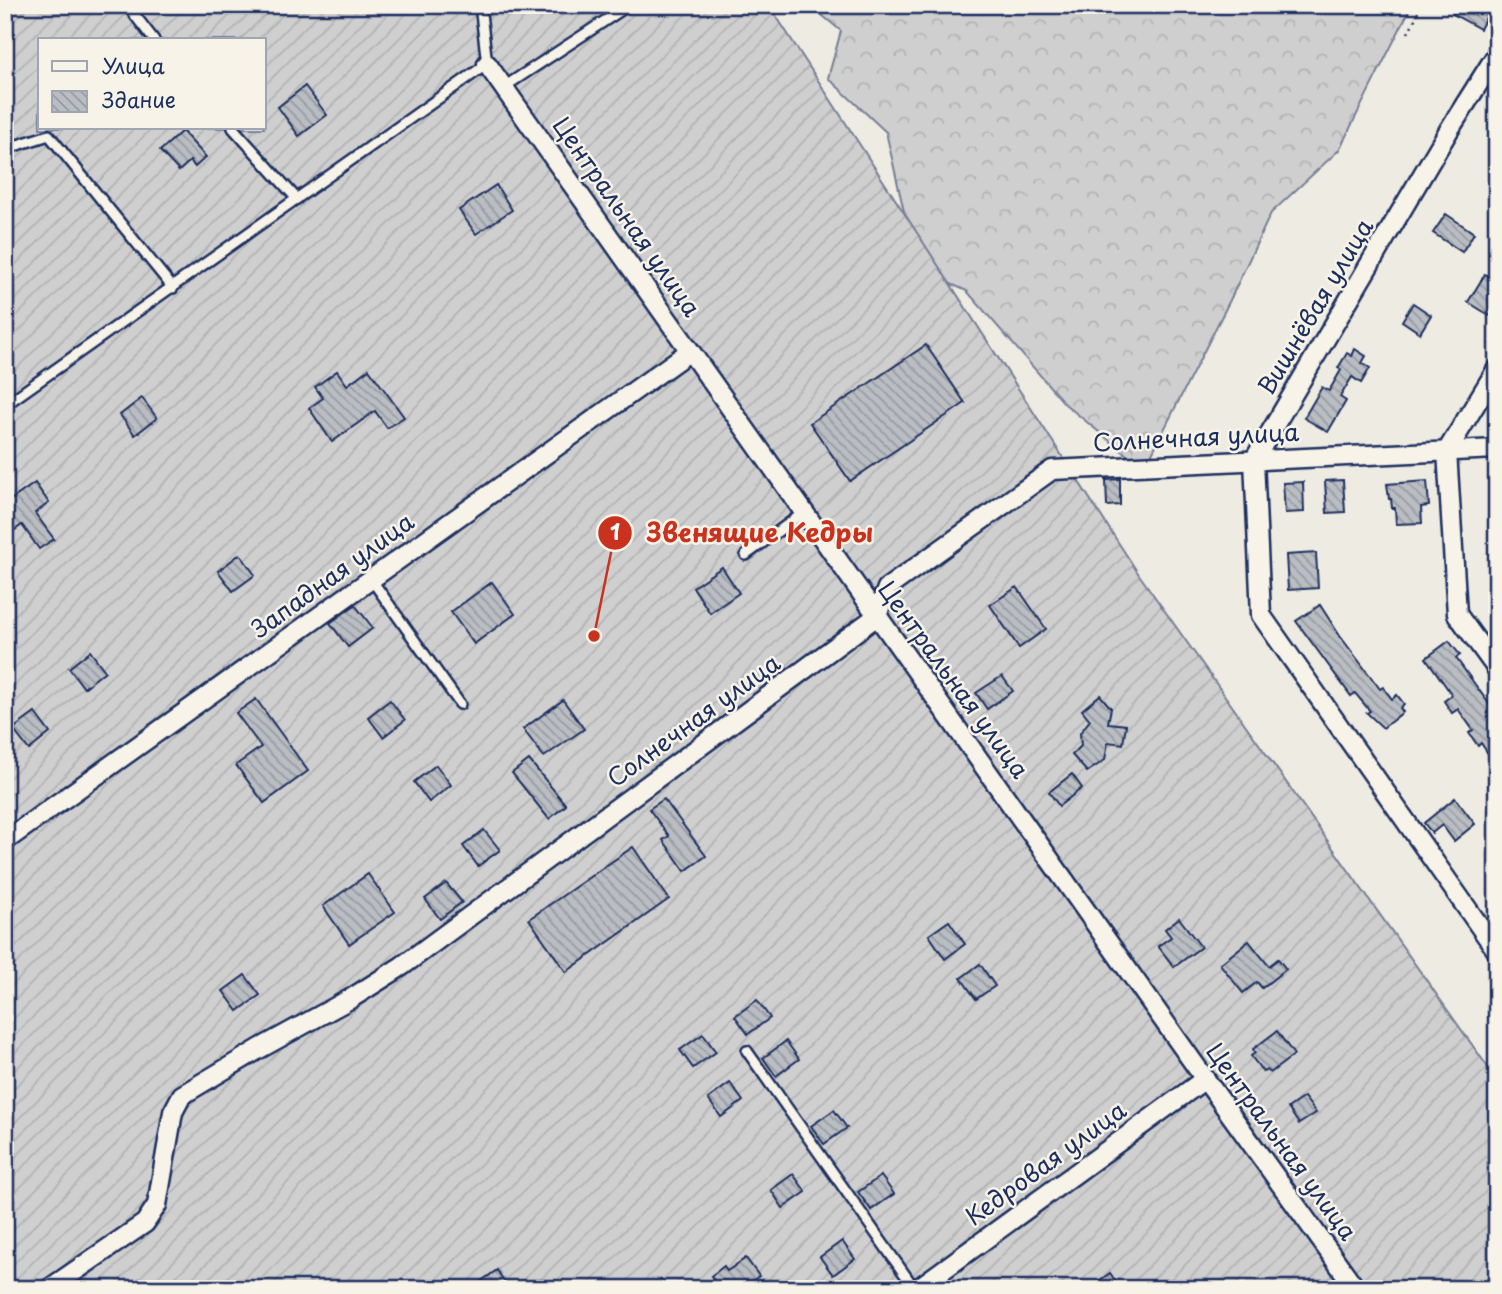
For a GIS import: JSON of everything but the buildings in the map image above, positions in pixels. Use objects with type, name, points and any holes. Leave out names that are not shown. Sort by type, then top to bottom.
[{"type":"street","name":"Вишнёвая улица","points":[[1255,460],[1449,130],[1497,54]]},
{"type":"street","name":"Центральная улица","points":[[487,64],[1356,1289]]},
{"type":"street","name":"Западная улица","points":[[5,841],[690,351]]},
{"type":"street","points":[[1497,369],[1447,451],[1457,614],[1497,669]]},
{"type":"street","name":"Солнечная улица","points":[[49,1289],[145,1223],[157,1205],[170,1124],[181,1095],[351,999],[402,966],[877,616],[887,588],[1052,470],[1497,449]]},
{"type":"street","points":[[1255,460],[1261,615],[1497,951]]},
{"type":"street","name":"Кедровая улица","points":[[920,1288],[1205,1079]]},
{"type":"lane","points":[[127,5],[152,38]]},
{"type":"lane","points":[[5,405],[487,64],[480,5]]},
{"type":"lane","points":[[503,87],[629,5]]},
{"type":"lane","points":[[235,130],[297,199]]},
{"type":"lane","points":[[5,149],[50,135],[173,288]]},
{"type":"lane","points":[[746,555],[803,513]]},
{"type":"lane","points":[[371,579],[460,704]]},
{"type":"lane","points":[[747,1051],[920,1288]]},
{"type":"path","points":[[1408,33],[1422,5]]},
{"type":"green space","points":[[5,5],[769,5],[1140,576],[1497,1080],[1497,1289],[5,1289]]},
{"type":"green space","points":[[810,5],[1412,5],[1339,150],[1271,213],[1144,469],[1065,404],[967,291],[917,269],[886,132],[828,78],[841,31]]},
{"type":"place","name":"Звенящие Кедры","points":[[594,636]]}]
